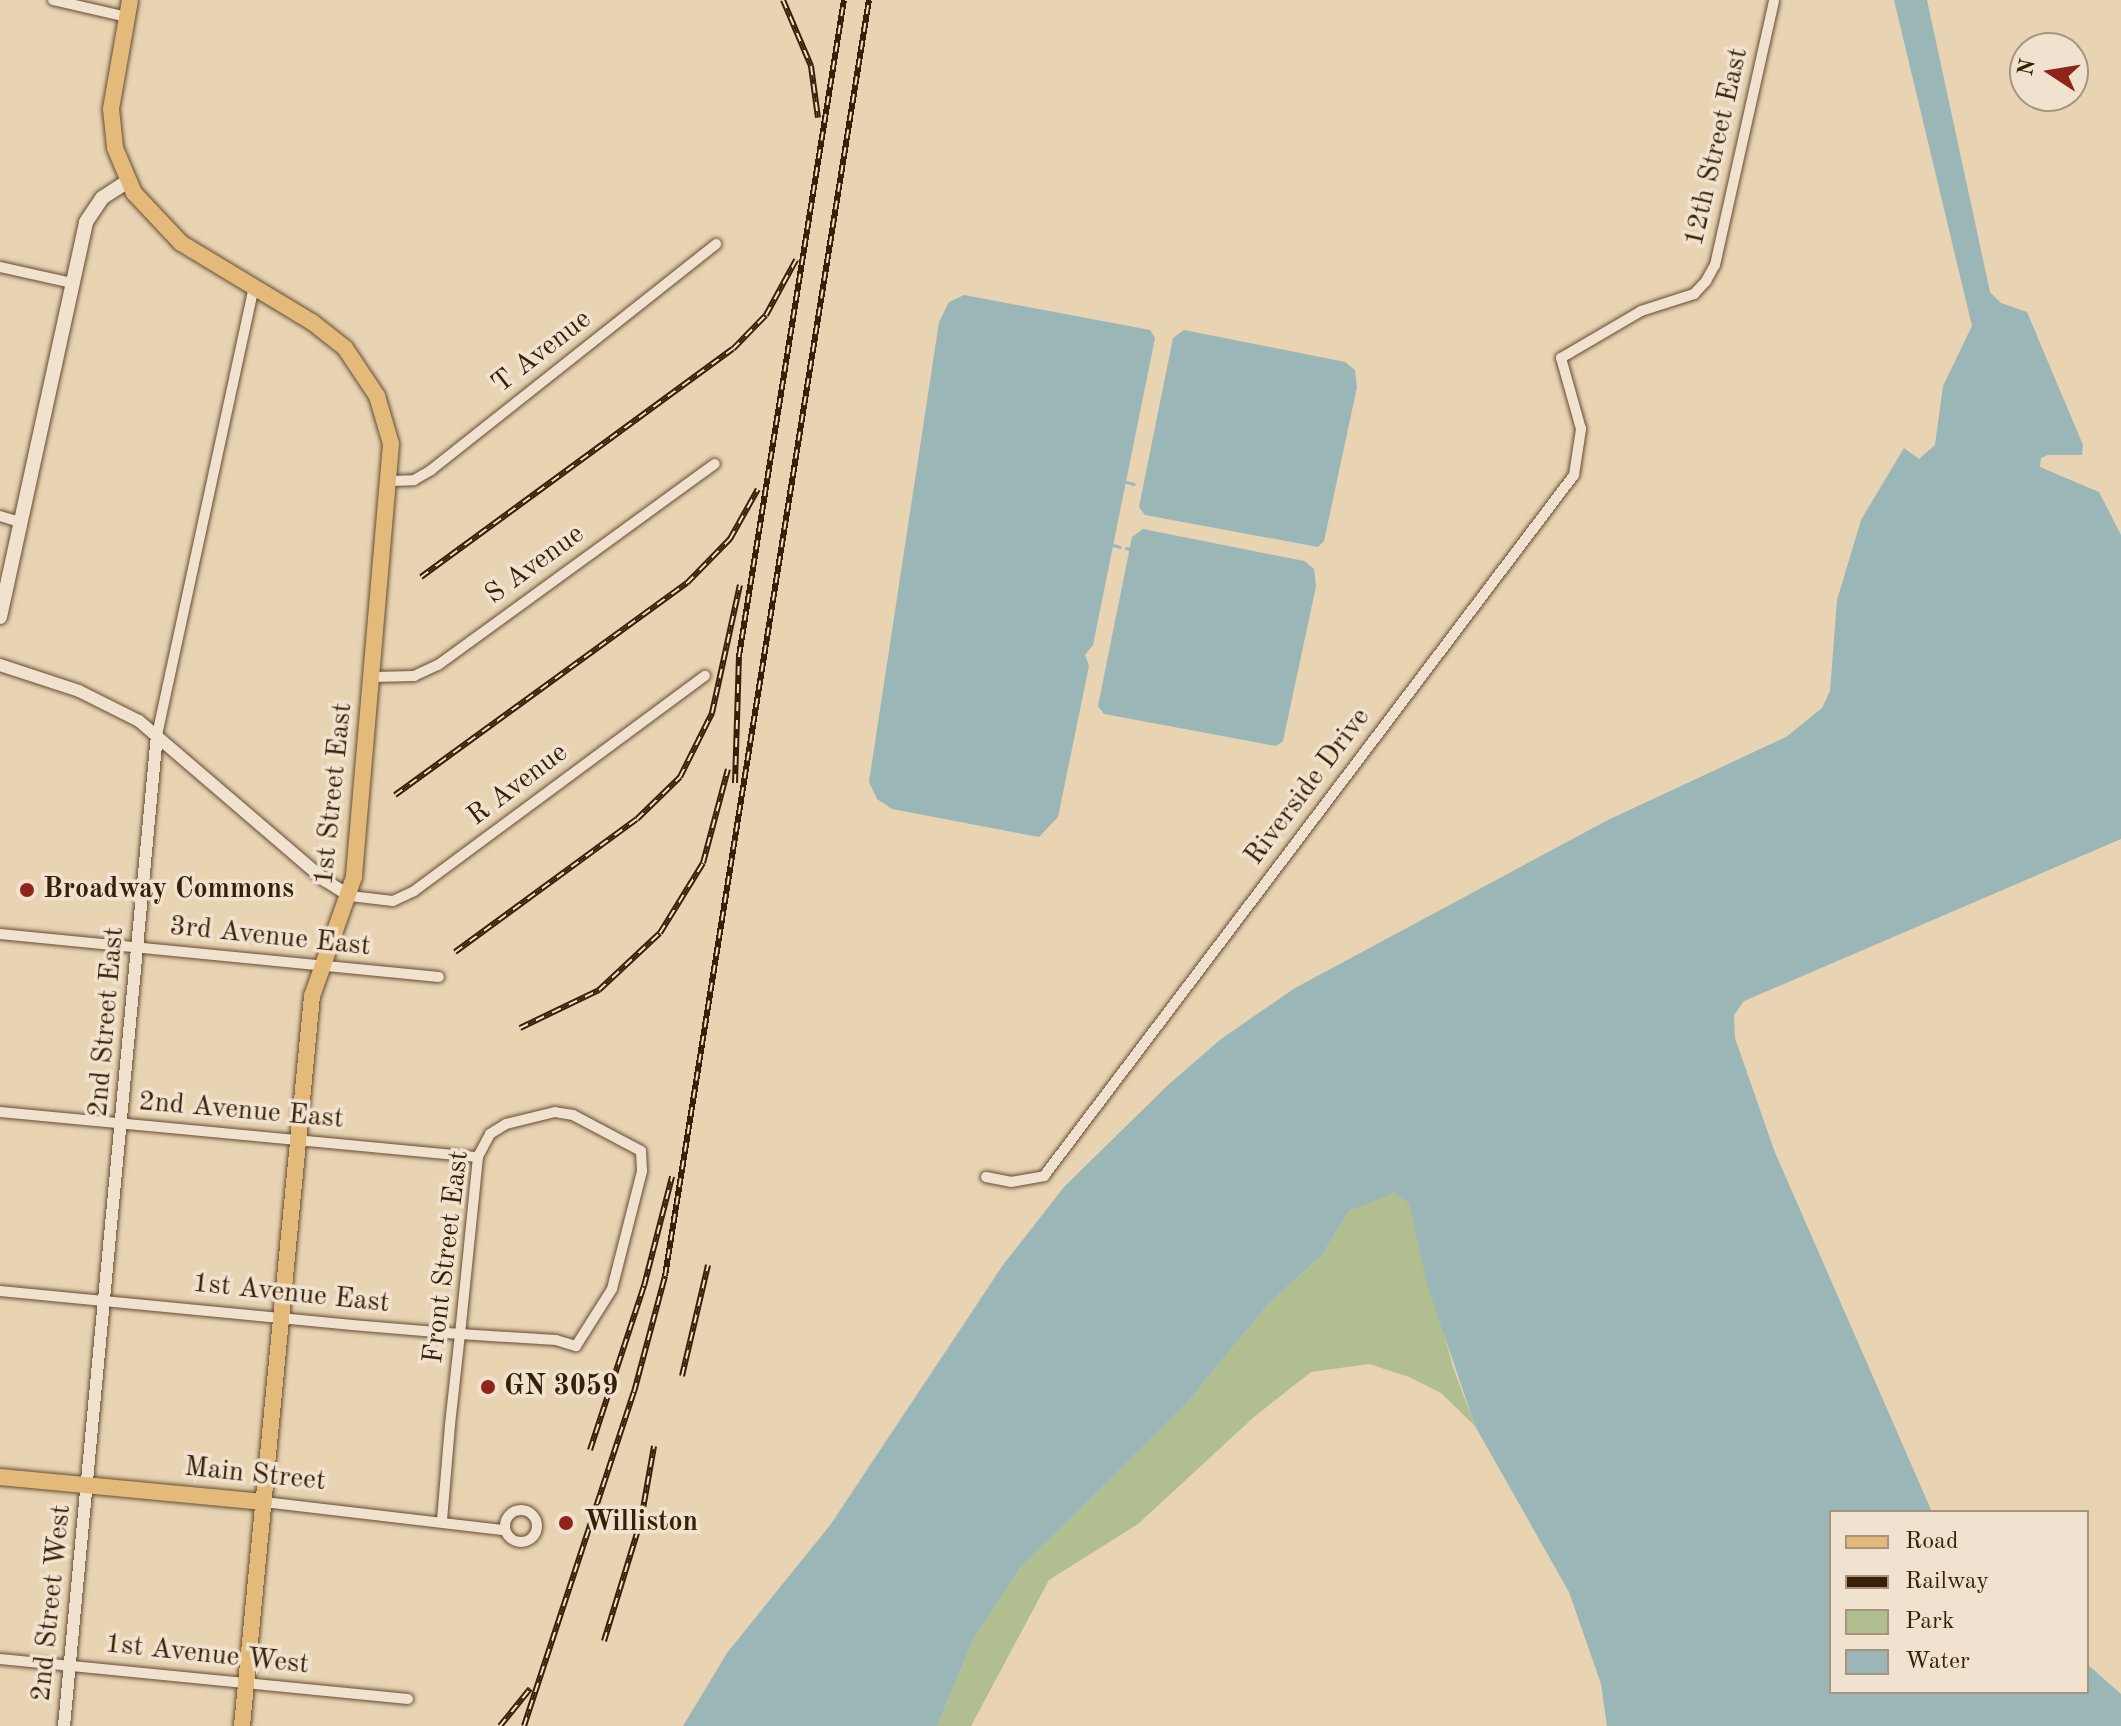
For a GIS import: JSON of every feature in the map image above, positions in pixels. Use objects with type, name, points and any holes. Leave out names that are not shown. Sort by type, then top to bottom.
[{"type":"main road","points":[[0,617],[90,212],[127,182],[115,148],[111,109],[128,8]]},
{"type":"main road","name":"1st Street East","points":[[127,182],[170,235],[330,335],[358,364],[383,411],[391,444],[391,481],[350,896],[318,966],[298,1140],[242,1726]]},
{"type":"main road","name":"Main Street","points":[[0,1477],[264,1502]]},
{"type":"street","points":[[53,0],[128,8]]},
{"type":"street","name":"12th Street East","points":[[1561,358],[1641,311],[1694,294],[1706,281],[1715,265],[1774,0]]},
{"type":"street","name":"T Avenue","points":[[391,481],[414,480],[431,470],[716,244]]},
{"type":"street","points":[[0,267],[72,283]]},
{"type":"street","name":"2nd Street East","points":[[88,1484],[157,735],[254,287]]},
{"type":"street","name":"Riverside Drive","points":[[986,1177],[1030,1182],[1044,1176],[1574,475],[1581,429],[1561,358]]},
{"type":"street","name":"S Avenue","points":[[373,677],[414,676],[438,665],[715,464]]},
{"type":"street","points":[[0,516],[20,522]]},
{"type":"street","points":[[0,665],[99,699],[157,735],[326,881],[350,896]]},
{"type":"street","name":"R Avenue","points":[[350,896],[393,901],[414,891],[705,676]]},
{"type":"street","name":"3rd Avenue East","points":[[0,934],[439,977]]},
{"type":"street","name":"2nd Avenue East","points":[[0,1112],[478,1157]]},
{"type":"street","name":"Front Street East","points":[[442,1521],[478,1157],[490,1134],[506,1124],[555,1112],[573,1115],[641,1151],[639,1184],[612,1289],[576,1346]]},
{"type":"street","name":"1st Avenue East","points":[[0,1291],[460,1334],[556,1340],[576,1346]]},
{"type":"street","name":"2nd Street West","points":[[64,1726],[88,1484]]},
{"type":"street","name":"Main Street","points":[[264,1502],[504,1530]]},
{"type":"street","name":"1st Avenue West","points":[[0,1659],[408,1699]]},
{"type":"green space","points":[[1388,1193],[1402,1194],[1409,1203],[1453,1367],[1475,1426],[1441,1393],[1409,1377],[1369,1364],[1311,1372],[1254,1417],[1138,1524],[1049,1580],[971,1726],[937,1726],[975,1636],[1020,1568],[1185,1405],[1270,1302],[1322,1255],[1349,1211]]},
{"type":"water","points":[[1894,0],[1927,0],[1990,292],[2001,303],[2027,312],[2083,445],[2082,455],[2048,455],[2041,458],[2040,467],[2099,492],[2121,535],[2121,839],[1744,1001],[1734,1015],[1735,1038],[1774,1150],[1931,1510],[1829,1510],[1829,1694],[2089,1694],[2089,1666],[2121,1694],[2121,1726],[1607,1726],[1601,1684],[1569,1592],[1475,1426],[1428,1287],[1409,1203],[1394,1193],[1349,1211],[1322,1255],[1270,1302],[1185,1405],[1020,1568],[975,1636],[937,1726],[683,1726],[727,1653],[831,1524],[1003,1265],[1064,1187],[1168,1085],[1221,1039],[1295,988],[1608,820],[1786,737],[1822,708],[1830,691],[1837,600],[1861,520],[1904,448],[1919,459],[1935,445],[1943,386],[1972,326]]},
{"type":"water","points":[[964,295],[1150,330],[1155,338],[1093,645],[1085,655],[1089,666],[1058,817],[1039,837],[892,809],[877,799],[869,782],[939,322],[949,302]]},
{"type":"water","points":[[1184,330],[1345,362],[1355,370],[1357,387],[1324,541],[1318,547],[1145,515],[1139,507],[1173,338]]},
{"type":"water","points":[[1143,529],[1304,561],[1314,569],[1316,586],[1283,741],[1276,746],[1104,714],[1098,706],[1132,537]]},
{"type":"waterway","points":[[1126,482],[1134,484]]},
{"type":"waterway","points":[[1113,545],[1120,547]]},
{"type":"waterway","points":[[1126,548],[1130,549]]},
{"type":"railway","points":[[783,0],[811,66],[818,118]]},
{"type":"railway","points":[[735,783],[739,656],[844,0]]},
{"type":"railway","points":[[524,1726],[634,1392],[665,1276],[869,0]]},
{"type":"railway","points":[[421,577],[733,349],[766,315],[796,260]]},
{"type":"railway","points":[[395,795],[687,583],[730,539],[758,489]]},
{"type":"railway","points":[[455,952],[637,819],[680,777],[712,713],[740,585]]},
{"type":"railway","points":[[520,1028],[599,990],[660,933],[703,863],[728,769]]},
{"type":"railway","points":[[590,1450],[644,1286],[672,1177]]},
{"type":"railway","points":[[682,1376],[708,1265]]},
{"type":"railway","points":[[604,1641],[641,1520],[654,1446]]},
{"type":"railway","points":[[500,1726],[530,1689]]},
{"type":"place","name":"Broadway Commons","points":[[27,890]]},
{"type":"place","name":"GN 3059","points":[[488,1387]]},
{"type":"place","name":"Williston","points":[[566,1523]]}]
